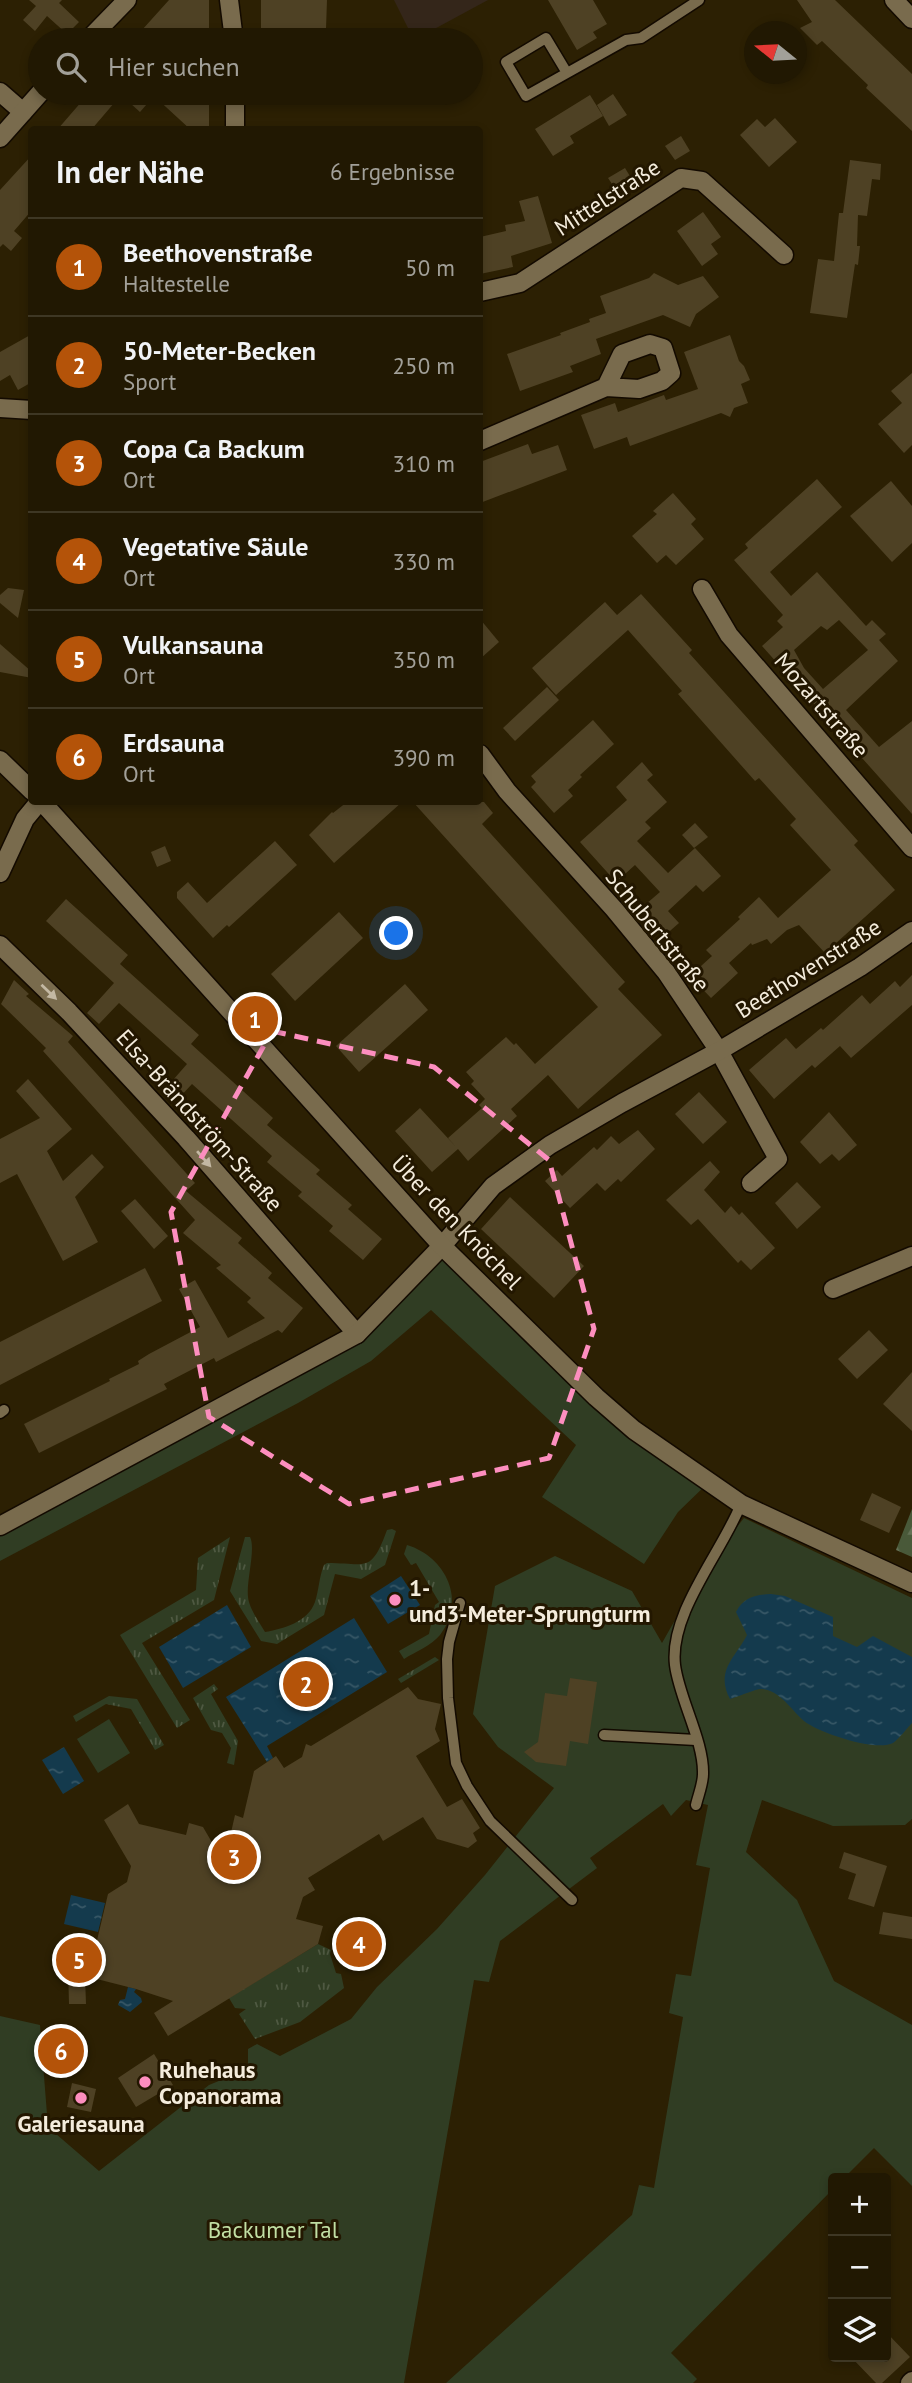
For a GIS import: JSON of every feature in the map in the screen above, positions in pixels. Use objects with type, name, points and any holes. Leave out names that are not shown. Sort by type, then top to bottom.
[{"type":"street","points":[[100,28],[127,0]]},
{"type":"street","points":[[229,0],[232,28]]},
{"type":"street","points":[[894,0],[912,19]]},
{"type":"street","points":[[0,92],[23,112]]},
{"type":"street","points":[[0,138],[29,105]]},
{"type":"street","points":[[235,105],[235,126]]},
{"type":"street","name":"Mittelstraße","points":[[483,291],[520,283],[681,178],[702,181],[783,255]]},
{"type":"street","points":[[483,440],[606,387]]},
{"type":"street","points":[[0,408],[28,410]]},
{"type":"street","name":"Mozartstraße","points":[[702,589],[729,635],[912,848]]},
{"type":"street","name":"Schubertstraße","points":[[483,758],[507,791],[667,972],[719,1051],[778,1159],[751,1183]]},
{"type":"street","points":[[0,760],[28,787]]},
{"type":"street","points":[[0,873],[25,819],[37,805]]},
{"type":"street","name":"Über den Knöchel","points":[[43,805],[442,1246],[596,1397],[634,1430],[741,1504],[912,1584]]},
{"type":"street","name":"Beethovenstraße","points":[[0,1526],[357,1334],[502,1179],[570,1133],[719,1051],[860,967],[912,931]]},
{"type":"street","name":"Elsa-Brändström-Straße","points":[[0,945],[69,1012],[186,1138],[357,1334]]},
{"type":"street","points":[[833,1289],[912,1256]]},
{"type":"lane","points":[[567,73],[546,38],[506,62],[526,96],[626,40],[641,38],[699,0]]},
{"type":"lane","points":[[696,1805],[703,1774],[675,1664],[677,1641],[687,1603],[731,1530],[741,1504]]},
{"type":"lane","points":[[460,1603],[447,1659],[448,1698],[456,1763],[467,1786],[490,1821],[572,1900]]},
{"type":"lane","points":[[604,1735],[696,1740]]},
{"type":"highlighted area","points":[[272,1031],[434,1067],[549,1160],[594,1329],[549,1458],[349,1504],[209,1417],[171,1212]]},
{"type":"shaded area","points":[[394,0],[488,0],[436,28],[408,28]]},
{"type":"green space","points":[[442,1246],[596,1397],[709,1482],[678,1512],[644,1564],[542,1497],[576,1445],[431,1310],[371,1361],[298,1403],[0,1561],[0,1526],[328,1348]]},
{"type":"green space","points":[[912,1509],[912,1557],[896,1550]]},
{"type":"green space","name":"Backumer Tal","points":[[744,1518],[912,1598],[912,1819],[905,1825],[833,1826],[762,1800],[746,1852],[797,1900],[834,1981],[912,2025],[912,2186],[874,2148],[849,2173],[828,2173],[828,2194],[671,2353],[697,2379],[693,2383],[446,2383],[632,2215],[639,2185],[654,2188],[683,2017],[669,2013],[676,1974],[691,1976],[710,1868],[696,1865],[708,1805],[686,1800],[671,1816],[663,1804],[590,1858],[597,1868],[500,1941],[489,1982],[474,1980],[404,2383],[0,2383],[0,2016],[40,2025],[48,2127],[99,2171],[209,2085],[248,2069],[248,2049],[257,2044],[280,2056],[351,2019],[377,1987],[437,1929],[485,1875],[554,1788],[498,1747],[473,1714],[495,1586],[555,1556],[632,1591],[662,1643],[705,1567]]},
{"type":"green space","points":[[387,1530],[396,1531],[385,1565],[361,1579],[335,1574],[324,1615],[277,1644],[261,1641],[230,1591],[245,1537],[250,1537],[250,1606],[265,1632],[287,1626],[307,1615],[312,1609],[324,1565],[359,1564],[372,1560]]},
{"type":"green space","points":[[230,1537],[214,1600],[142,1643],[190,1720],[177,1728],[120,1635],[196,1590],[198,1558]]},
{"type":"green space","points":[[407,1545],[421,1551],[442,1570],[452,1595],[452,1608],[448,1622],[437,1639],[404,1659],[399,1651],[429,1634],[435,1605],[439,1602],[416,1563],[411,1565],[404,1554]]},
{"type":"green space","points":[[435,1657],[439,1660],[401,1683],[398,1679]]},
{"type":"green space","points":[[214,1684],[218,1689],[211,1694],[238,1741],[234,1765],[227,1763],[231,1748],[222,1733],[211,1730],[193,1698]]},
{"type":"green space","points":[[109,1696],[137,1699],[164,1745],[155,1750],[131,1709],[106,1704],[76,1722],[73,1716]]},
{"type":"green space","points":[[109,1719],[130,1753],[98,1773],[77,1739]]},
{"type":"green space","points":[[318,1944],[331,1950],[336,1973],[341,1974],[344,1988],[300,2022],[255,2039],[239,2014],[246,2009],[235,2008],[229,1998]]},
{"type":"water","name":"1- und3-Meter-Sprungturm","points":[[401,1576],[420,1605],[388,1624],[370,1596]]},
{"type":"water","points":[[771,1594],[785,1596],[833,1617],[833,1636],[857,1647],[873,1636],[912,1657],[912,1723],[896,1741],[874,1745],[822,1731],[804,1721],[779,1696],[768,1690],[758,1689],[730,1699],[725,1680],[728,1665],[747,1635],[736,1612],[750,1598]]},
{"type":"water","points":[[227,1605],[251,1647],[183,1688],[159,1647]]},
{"type":"water","points":[[354,1618],[387,1672],[267,1746],[273,1758],[267,1762],[226,1697]]},
{"type":"water","points":[[64,1747],[84,1781],[63,1794],[42,1760]]},
{"type":"water","points":[[71,1895],[105,1903],[98,1932],[64,1924]]},
{"type":"water","points":[[128,1987],[136,1989],[134,1992],[142,2002],[130,2012],[118,2005],[120,2000],[125,1999]]},
{"type":"building","points":[[29,0],[62,0],[59,3],[79,22],[73,28],[60,28],[47,16],[37,28],[32,28],[23,20],[36,6]]},
{"type":"building","points":[[169,0],[209,0],[209,28],[144,28]]},
{"type":"building","points":[[261,0],[327,0],[326,28],[261,28]]},
{"type":"building","points":[[548,0],[593,0],[607,24],[593,32],[597,38],[577,50]]},
{"type":"building","points":[[797,0],[835,0],[912,74],[912,131],[866,88],[868,85],[822,41],[817,45],[807,35],[807,24],[812,22]]},
{"type":"building","points":[[613,94],[627,115],[609,126],[597,105]]},
{"type":"building","points":[[590,95],[603,116],[570,136],[574,143],[553,156],[535,129]]},
{"type":"building","points":[[79,105],[112,105],[94,126],[60,126]]},
{"type":"building","points":[[132,105],[146,105],[140,112]]},
{"type":"building","points":[[164,105],[209,105],[209,126],[187,126]]},
{"type":"building","points":[[775,118],[797,142],[769,167],[740,135],[757,119],[765,127]]},
{"type":"building","points":[[681,136],[690,151],[675,160],[665,146]]},
{"type":"building","points":[[28,159],[28,215],[14,231],[22,238],[11,251],[3,244],[0,247],[0,190]]},
{"type":"building","points":[[850,160],[881,164],[880,180],[872,179],[867,216],[858,215],[858,265],[855,264],[847,318],[810,313],[818,259],[834,261],[839,213],[843,213]]},
{"type":"building","points":[[625,168],[636,186],[620,196],[608,178]]},
{"type":"building","points":[[538,196],[552,243],[511,256],[513,267],[483,273],[483,236],[506,231],[505,225],[525,221],[519,201]]},
{"type":"building","points":[[703,212],[721,237],[711,244],[718,254],[702,266],[677,231]]},
{"type":"building","points":[[654,273],[678,285],[703,276],[719,297],[696,314],[690,327],[663,315],[596,339],[601,354],[570,366],[573,372],[520,391],[507,354],[590,322],[589,319],[606,313],[600,296],[649,278]]},
{"type":"building","points":[[730,335],[739,361],[750,380],[741,384],[748,403],[734,408],[730,417],[721,413],[630,446],[627,437],[594,449],[581,415],[615,403],[618,412],[664,395],[666,400],[698,389],[684,352]]},
{"type":"building","points":[[28,336],[28,384],[18,390],[10,375],[0,381],[0,352]]},
{"type":"building","points":[[912,373],[912,445],[904,453],[878,424],[902,403],[891,391]]},
{"type":"building","points":[[528,444],[532,454],[558,445],[567,470],[483,502],[483,461]]},
{"type":"building","points":[[817,479],[842,507],[770,572],[791,596],[817,572],[866,626],[872,620],[886,634],[879,640],[898,661],[846,710],[879,747],[912,721],[912,814],[762,646],[783,627],[777,621],[783,615],[734,560],[748,548],[745,544]],"holes":[[[839,620],[868,650],[823,689],[804,668],[794,650],[821,626],[827,630]]]},
{"type":"building","points":[[891,481],[912,506],[912,543],[892,562],[850,516]]},
{"type":"building","points":[[673,493],[696,519],[691,524],[704,539],[676,565],[666,555],[657,563],[632,536],[657,514],[653,511]]},
{"type":"building","points":[[8,588],[24,590],[18,618],[0,603],[0,595]]},
{"type":"building","points":[[641,594],[692,650],[689,653],[858,841],[854,845],[895,890],[825,953],[799,925],[787,930],[771,944],[767,939],[752,945],[751,943],[729,963],[738,973],[711,998],[690,976],[712,956],[706,950],[740,919],[738,917],[759,897],[778,918],[831,870],[790,825],[796,819],[759,778],[755,781],[678,694],[682,691],[628,630],[556,695],[532,668],[605,602],[617,615]]},
{"type":"building","points":[[483,623],[499,642],[483,656]]},
{"type":"building","points":[[0,644],[28,668],[28,677],[0,672]]},
{"type":"building","points":[[547,687],[559,700],[515,741],[503,728]]},
{"type":"building","points":[[593,720],[614,744],[580,775],[582,777],[568,790],[573,796],[554,813],[531,787],[536,782],[531,776]]},
{"type":"building","points":[[642,762],[653,775],[647,780],[667,802],[645,822],[651,828],[637,841],[668,873],[695,848],[721,876],[703,892],[696,885],[668,911],[679,923],[663,937],[639,910],[660,892],[635,865],[616,882],[580,842],[627,800],[616,787]]},
{"type":"building","points":[[484,802],[493,813],[482,824],[625,982],[618,989],[662,1035],[578,1109],[548,1075],[511,1109],[517,1116],[468,1161],[458,1149],[432,1172],[395,1131],[420,1108],[456,1147],[448,1138],[482,1108],[479,1105],[485,1099],[471,1084],[474,1081],[466,1072],[506,1037],[514,1045],[516,1043],[535,1064],[598,1007],[416,805],[483,805]]},
{"type":"building","points":[[343,805],[399,805],[334,863],[309,835]]},
{"type":"building","points":[[695,823],[708,837],[694,848],[682,835]]},
{"type":"building","points":[[275,841],[297,865],[229,927],[227,925],[213,938],[177,898],[177,892],[188,882],[207,903]]},
{"type":"building","points":[[165,846],[171,861],[157,867],[151,852]]},
{"type":"building","points":[[66,899],[128,955],[120,964],[199,1035],[191,1044],[273,1118],[267,1125],[320,1170],[316,1174],[352,1205],[348,1209],[382,1239],[363,1260],[329,1231],[333,1226],[298,1196],[302,1192],[267,1162],[272,1156],[192,1084],[178,1099],[166,1088],[187,1064],[119,1003],[99,1024],[87,1013],[114,983],[46,921]]},
{"type":"building","points":[[339,912],[363,938],[295,1001],[271,974]]},
{"type":"building","points":[[912,975],[912,1005],[851,1058],[840,1046],[815,1068],[812,1065],[774,1099],[749,1070],[786,1038],[796,1049],[821,1028],[823,1030],[862,995],[870,1004],[895,981],[900,987]]},
{"type":"building","points":[[14,980],[29,994],[26,996],[73,1036],[68,1042],[195,1183],[186,1191],[242,1238],[238,1243],[272,1273],[268,1278],[303,1308],[282,1333],[278,1330],[216,1362],[214,1358],[164,1384],[167,1389],[39,1453],[24,1424],[110,1381],[109,1379],[139,1364],[138,1361],[149,1354],[200,1327],[179,1289],[195,1280],[228,1338],[265,1318],[247,1302],[251,1298],[216,1268],[221,1265],[183,1233],[195,1220],[43,1051],[46,1048],[1,1004]]},
{"type":"building","points":[[405,984],[428,1010],[359,1072],[336,1046]]},
{"type":"building","points":[[28,1079],[72,1129],[47,1151],[63,1181],[92,1154],[104,1167],[75,1197],[98,1242],[63,1261],[17,1174],[0,1183],[0,1139],[40,1118],[16,1091]]},
{"type":"building","points":[[699,1092],[727,1122],[703,1144],[675,1114]]},
{"type":"building","points":[[829,1112],[857,1145],[839,1161],[832,1154],[820,1164],[800,1142]]},
{"type":"building","points":[[638,1130],[655,1149],[621,1182],[618,1179],[605,1191],[597,1183],[570,1208],[545,1181],[557,1170],[562,1176],[594,1147],[597,1150],[611,1136],[619,1144]]},
{"type":"building","points":[[710,1161],[720,1172],[704,1190],[725,1213],[731,1206],[739,1215],[742,1212],[775,1248],[751,1270],[741,1260],[738,1263],[698,1219],[691,1225],[666,1200]]},
{"type":"building","points":[[797,1182],[821,1207],[797,1229],[775,1203]]},
{"type":"building","points":[[510,1197],[584,1266],[554,1298],[481,1229]]},
{"type":"building","points":[[135,1199],[168,1236],[154,1249],[121,1211]]},
{"type":"building","points":[[145,1268],[162,1301],[0,1385],[0,1342]]},
{"type":"building","points":[[869,1330],[888,1350],[857,1379],[838,1359]]},
{"type":"building","points":[[912,1372],[912,1431],[883,1404]]},
{"type":"building","points":[[872,1493],[901,1507],[889,1533],[860,1520]]},
{"type":"building","points":[[570,1678],[597,1682],[588,1744],[570,1741],[566,1766],[536,1762],[524,1752],[538,1742],[545,1693],[567,1696]]},
{"type":"building","points":[[408,1687],[418,1699],[441,1704],[435,1729],[440,1741],[416,1756],[447,1807],[462,1799],[480,1828],[473,1833],[477,1841],[468,1848],[437,1839],[423,1817],[383,1841],[379,1834],[308,1878],[315,1890],[303,1897],[296,1919],[323,1926],[318,1944],[168,2036],[154,2013],[173,2001],[136,1989],[85,1976],[86,2004],[69,2004],[68,1968],[74,1949],[94,1953],[108,1894],[127,1882],[131,1866],[104,1820],[128,1804],[139,1824],[186,1835],[189,1823],[203,1827],[224,1863],[235,1815],[243,1818],[254,1771],[276,1756],[284,1768],[302,1757],[306,1744],[311,1746]]},
{"type":"building","points":[[844,1852],[887,1866],[874,1907],[848,1899],[856,1874],[839,1868]]},
{"type":"building","points":[[883,1912],[912,1917],[912,1939],[879,1934]]},
{"type":"building","points":[[50,2037],[77,2043],[72,2065],[45,2058]]},
{"type":"building","name":"Ruhehaus Copanorama","points":[[154,2054],[173,2085],[136,2107],[118,2078]]},
{"type":"building","name":"Galeriesauna","points":[[72,2083],[96,2089],[91,2112],[67,2107]]},
{"type":"building","points":[[891,2337],[910,2357],[882,2383],[876,2383],[856,2362],[891,2362]]},
{"type":"place","name":"Beethovenstraße","points":[[255,1019]]},
{"type":"place","name":"1- und3-Meter-Sprungturm","points":[[395,1600]]},
{"type":"place","name":"50-Meter-Becken","points":[[306,1684]]},
{"type":"place","name":"Copa Ca Backum","points":[[234,1857]]},
{"type":"place","name":"Vegetative Säule","points":[[359,1944]]},
{"type":"place","name":"Vulkansauna","points":[[79,1960]]},
{"type":"place","name":"Erdsauna","points":[[61,2051]]},
{"type":"place","name":"Ruhehaus Copanorama","points":[[145,2082]]},
{"type":"place","name":"Galeriesauna","points":[[81,2098]]}]
